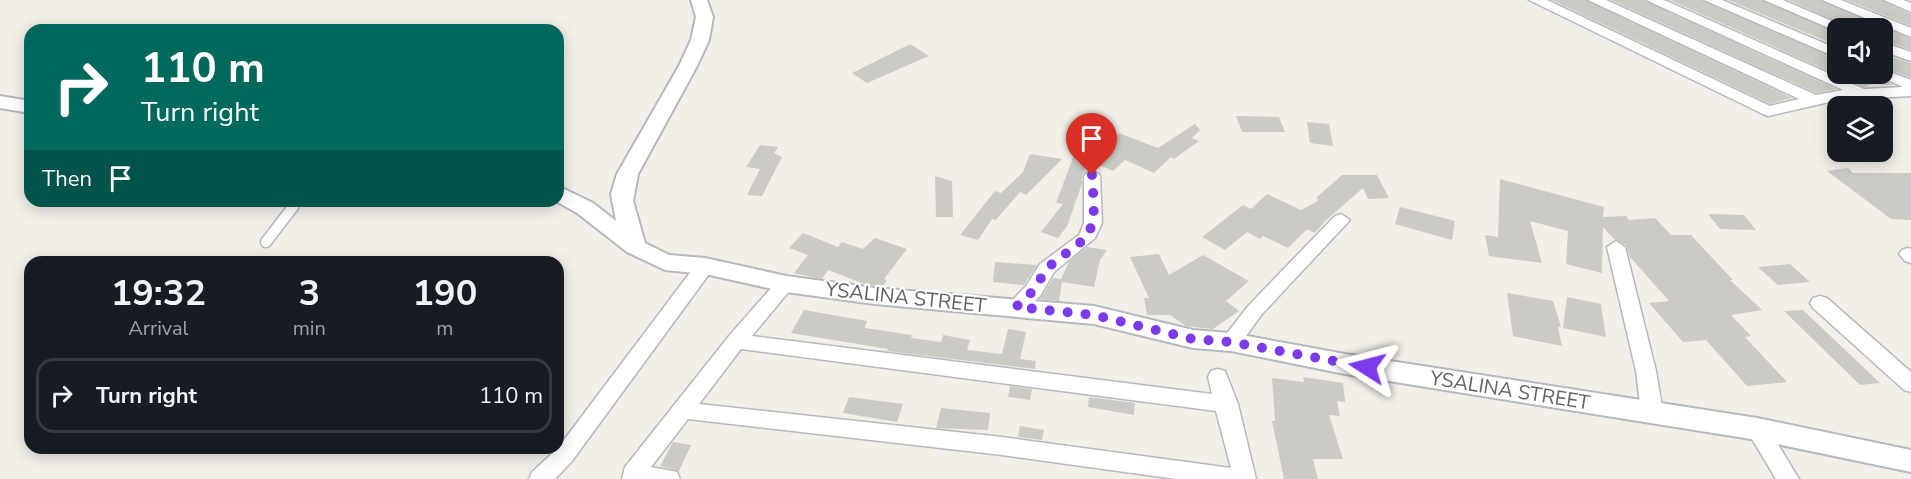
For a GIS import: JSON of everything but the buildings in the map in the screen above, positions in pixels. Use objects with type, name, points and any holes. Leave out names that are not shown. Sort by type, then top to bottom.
[{"type":"street","points":[[635,247],[622,194],[627,172],[634,153],[684,75],[703,27],[705,13],[699,0]]},
{"type":"street","points":[[1536,0],[1768,111],[1811,99],[1862,93],[1911,91]]},
{"type":"street","points":[[1595,0],[1811,99]]},
{"type":"street","points":[[1653,0],[1862,93]]},
{"type":"street","points":[[1711,0],[1827,49]]},
{"type":"street","points":[[1771,0],[1827,22]]},
{"type":"street","points":[[1828,0],[1911,33]]},
{"type":"street","points":[[1891,0],[1911,8]]},
{"type":"street","points":[[1893,50],[1911,57]]},
{"type":"street","points":[[1893,78],[1911,86]]},
{"type":"street","points":[[0,102],[24,106]]},
{"type":"street","points":[[1016,307],[1033,291],[1047,268],[1086,238],[1093,223],[1092,175]]},
{"type":"street","name":"YSALINA STREET","points":[[564,196],[585,208],[635,247],[664,262],[705,266],[786,284],[875,296],[1094,315],[1193,339],[1231,342],[1346,364],[1757,429],[1911,461]]},
{"type":"street","points":[[1231,342],[1241,326],[1321,246],[1341,220]]},
{"type":"street","points":[[1616,247],[1646,371],[1652,412]]},
{"type":"street","points":[[540,479],[564,454],[705,266]]},
{"type":"street","points":[[633,476],[681,410],[736,341],[786,284]]},
{"type":"street","points":[[1820,303],[1911,384]]},
{"type":"street","points":[[736,341],[1227,404]]},
{"type":"street","points":[[681,410],[1002,446],[1245,479],[1218,377]]},
{"type":"street","points":[[1757,429],[1788,479]]},
{"type":"street","points":[[633,476],[669,479]]},
{"type":"lane","points":[[266,242],[292,207]]},
{"type":"route","points":[[1092,175],[1093,223],[1086,238],[1047,268],[1033,291],[1016,307],[1094,315],[1193,339],[1231,342],[1367,367]]}]
